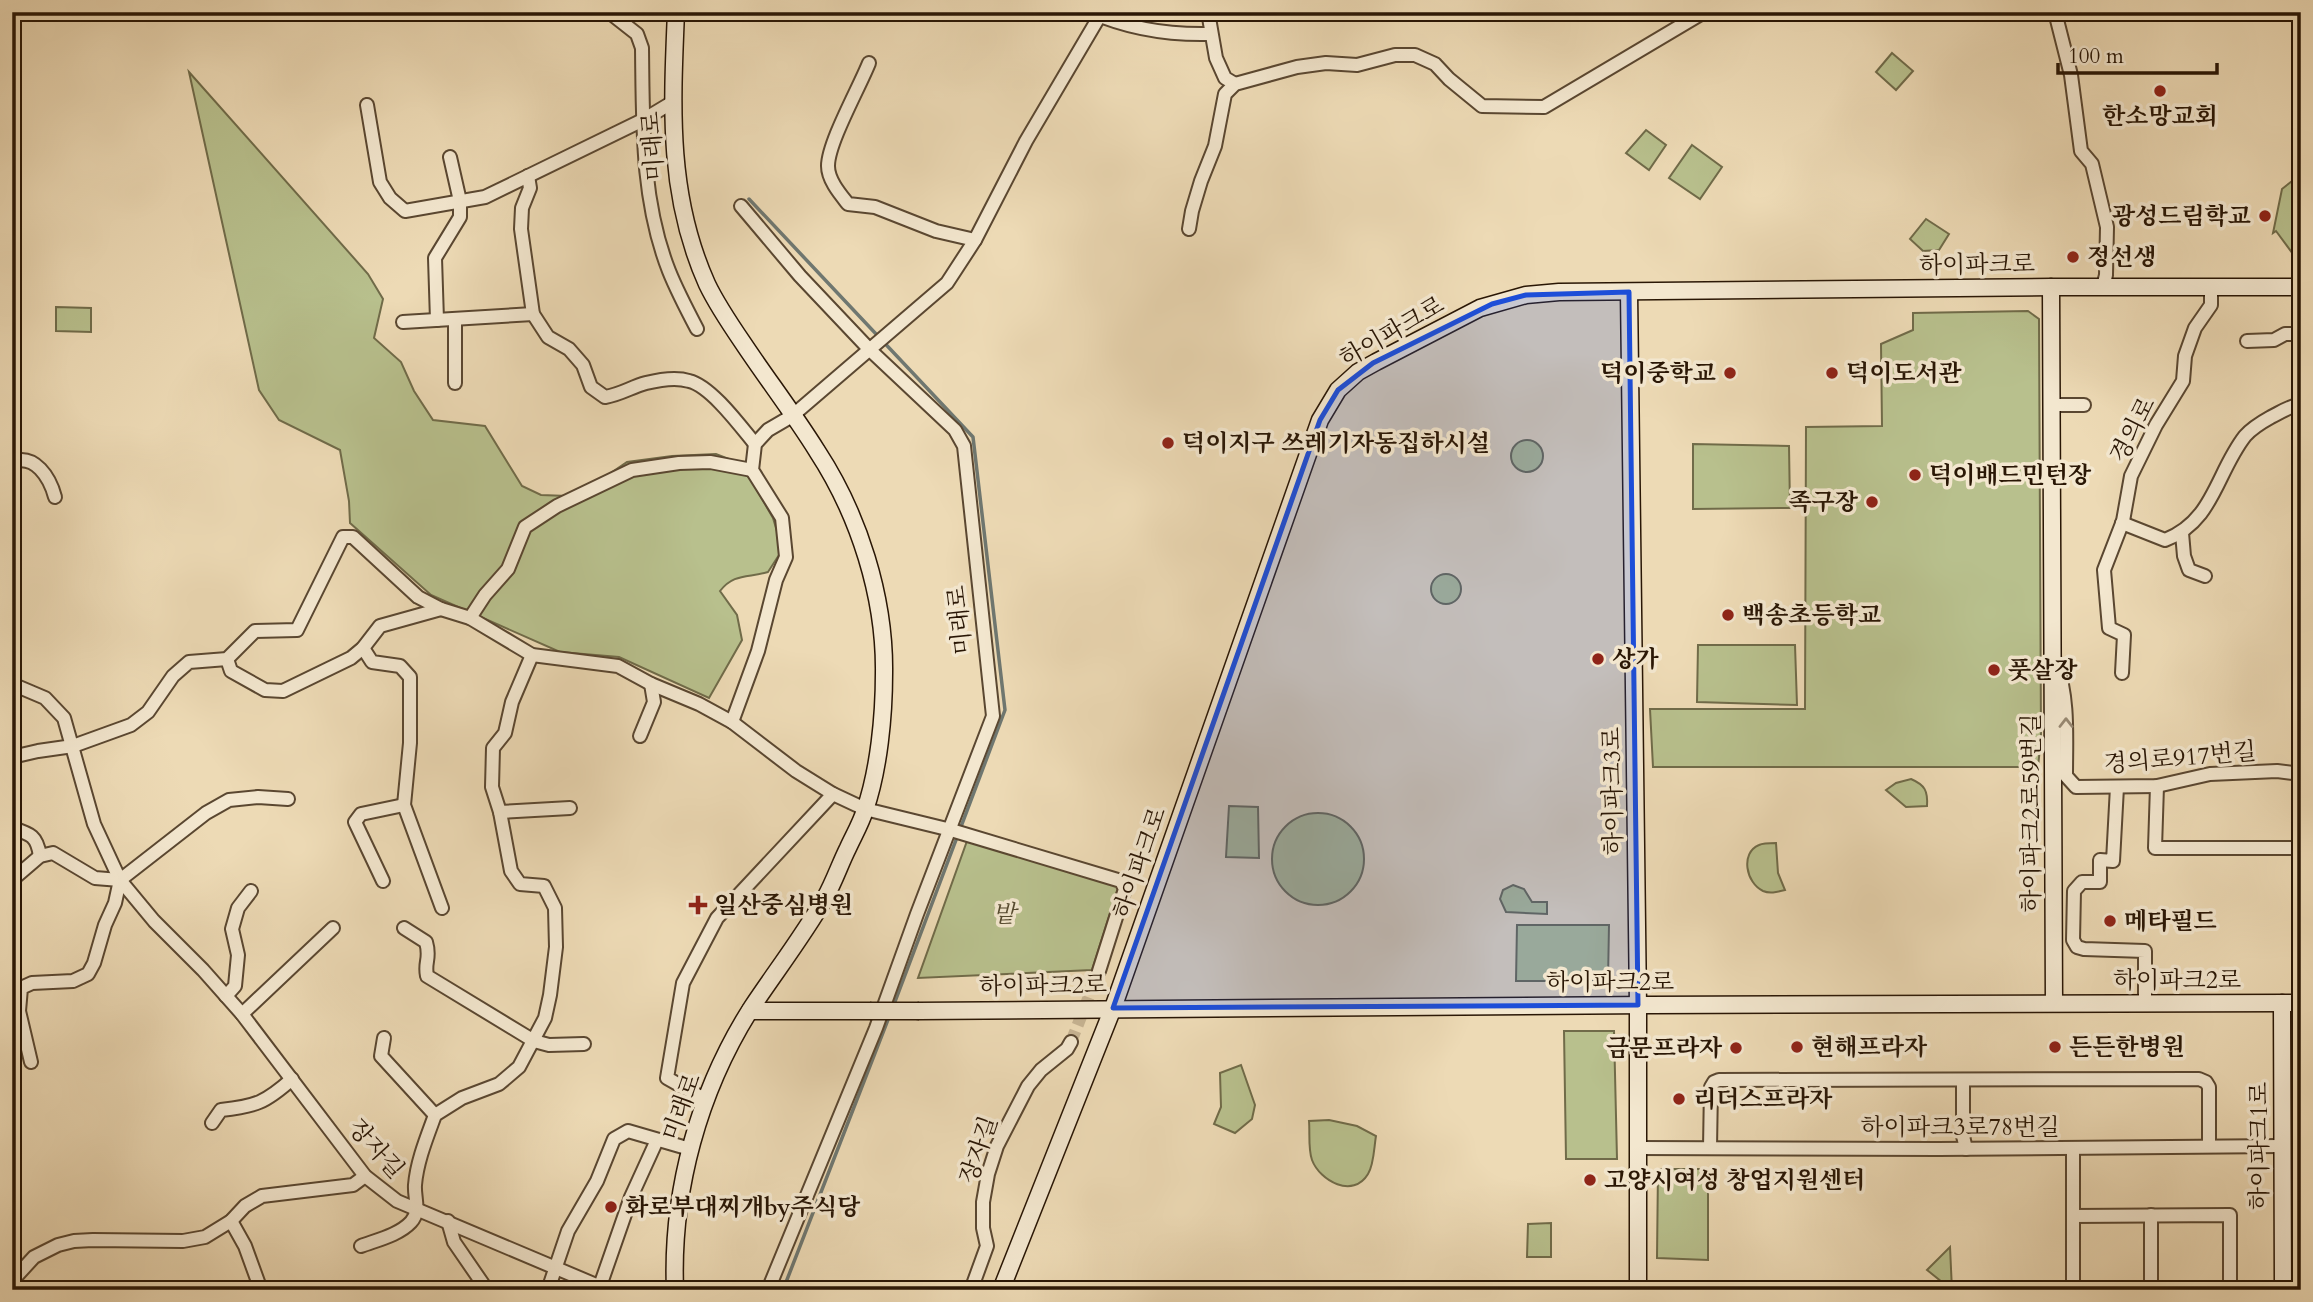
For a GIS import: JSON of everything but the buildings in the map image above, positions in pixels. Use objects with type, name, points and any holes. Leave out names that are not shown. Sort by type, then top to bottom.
[{"type":"street","points":[[609,12],[636,34],[642,48],[644,165],[654,219],[668,270],[697,329]]},
{"type":"street","name":"미래로","points":[[675,1290],[677,1230],[684,1171],[706,1100],[750,1011],[825,897],[865,809],[883,712],[884,668],[872,577],[851,513],[817,451],[716,304],[697,259],[677,177],[673,147],[676,12]]},
{"type":"street","points":[[1208,12],[1216,58],[1225,78],[1235,84]]},
{"type":"street","points":[[1189,229],[1201,181],[1215,146],[1225,94],[1235,84],[1307,66],[1326,63],[1357,65],[1395,55],[1415,55],[1435,64],[1482,106],[1544,107],[1704,12]]},
{"type":"street","points":[[2055,12],[2071,75],[2081,151],[2092,164],[2108,227],[2103,287]]},
{"type":"street","points":[[732,722],[758,651],[776,580],[786,557],[782,517],[752,470],[755,444],[768,430],[792,416],[947,283],[975,240],[1098,14],[1152,31],[1210,34]]},
{"type":"street","points":[[869,63],[830,151],[827,169],[838,192],[848,204],[875,207],[936,230],[975,240]]},
{"type":"street","points":[[367,104],[380,182],[390,198],[405,211],[485,197],[643,120],[673,102]]},
{"type":"street","points":[[437,320],[435,258],[460,217],[460,201],[450,158]]},
{"type":"street","points":[[528,176],[530,188],[522,208],[521,229],[533,314],[548,337],[569,349],[583,365],[591,387],[605,397],[623,394],[645,383],[690,381],[710,393],[755,444]]},
{"type":"street","name":"미래로","points":[[741,206],[800,276],[955,430],[964,446],[993,716],[876,1028],[768,1290]]},
{"type":"street","name":"하이파크로","points":[[1001,1290],[1113,1008],[1320,420],[1338,390],[1358,372],[1492,304],[1548,293],[2211,287],[2281,280],[2301,287]]},
{"type":"street","name":"하이파크2로59번길","points":[[2050,287],[2054,1003]]},
{"type":"street","name":"경의로","points":[[2122,673],[2124,635],[2109,628],[2104,570],[2122,523],[2131,476],[2156,425],[2183,381],[2185,356],[2195,328],[2211,305],[2211,287]]},
{"type":"street","name":"하이파크3로","points":[[1629,292],[1639,1005],[1638,1290]]},
{"type":"street","points":[[403,322],[533,314]]},
{"type":"street","points":[[455,319],[455,383]]},
{"type":"street","points":[[2247,341],[2274,340],[2285,334],[2301,334]]},
{"type":"street","points":[[2122,523],[2165,540],[2182,533],[2211,501],[2220,479],[2246,435],[2287,408],[2301,404]]},
{"type":"street","points":[[2052,405],[2084,405]]},
{"type":"street","points":[[12,462],[30,461],[43,471],[55,496]]},
{"type":"street","points":[[470,618],[485,595],[508,569],[524,527],[557,506],[632,470],[710,462],[752,470]]},
{"type":"street","points":[[2182,533],[2184,556],[2189,570],[2205,576]]},
{"type":"street","points":[[12,757],[73,746],[131,725],[148,712],[173,677],[189,662],[227,659],[255,631],[297,630],[343,537],[353,537],[418,597],[441,609],[470,618],[532,655],[618,666],[651,684],[699,704],[732,722],[796,771],[865,809],[971,836],[1121,881],[1125,889],[1098,971]]},
{"type":"street","points":[[227,659],[231,671],[265,690],[284,691],[351,658],[363,648],[380,626],[441,609]]},
{"type":"street","points":[[363,648],[372,662],[400,666],[410,677],[410,743],[404,805],[442,908]]},
{"type":"street","name":"경의로917번길","points":[[2053,654],[2066,705],[2066,776],[2076,787],[2157,786],[2210,774],[2277,771],[2301,774]]},
{"type":"street","points":[[361,1246],[401,1230],[413,1220],[418,1208],[415,1187],[418,1166],[435,1115],[462,1098],[499,1084],[519,1066],[545,1018],[555,947],[555,908],[544,886],[520,884],[511,871],[500,812],[492,787],[493,748],[505,733],[512,702],[532,655]]},
{"type":"street","name":"장자길","points":[[12,684],[45,698],[64,718],[94,824],[120,880],[154,921],[242,1014],[365,1176],[397,1201],[604,1288]]},
{"type":"street","points":[[640,736],[654,702],[651,684]]},
{"type":"street","points":[[2157,786],[2155,848],[2301,848]]},
{"type":"street","points":[[2117,787],[2113,861],[2100,860],[2100,882],[2082,882],[2074,891],[2073,940],[2077,947],[2084,949],[2145,951],[2145,1003]]},
{"type":"street","points":[[706,1100],[667,1078],[683,983],[717,918],[834,794]]},
{"type":"street","points":[[31,1062],[19,1012],[21,988],[32,983],[73,981],[88,974],[115,903],[120,880],[206,813],[229,800],[258,797],[288,799]]},
{"type":"street","points":[[383,881],[355,822],[360,814],[404,805]]},
{"type":"street","points":[[500,812],[570,808]]},
{"type":"street","points":[[12,828],[30,834],[38,843],[40,856]]},
{"type":"street","points":[[12,880],[40,856],[53,853],[95,878],[120,880]]},
{"type":"street","points":[[226,996],[235,986],[238,955],[232,929],[238,908],[251,891]]},
{"type":"street","points":[[242,1014],[333,928]]},
{"type":"street","points":[[404,928],[426,942],[430,955],[425,967],[427,976],[534,1041],[549,1045],[584,1044]]},
{"type":"street","name":"하이파크1로","points":[[2282,1003],[2283,1290]]},
{"type":"street","name":"하이파크2로","points":[[750,1011],[2301,1003]]},
{"type":"street","points":[[384,1038],[381,1056],[435,1115]]},
{"type":"street","name":"장자길","points":[[971,1290],[987,1246],[983,1228],[983,1202],[997,1146],[1028,1086],[1041,1070],[1067,1049],[1070,1042]]},
{"type":"street","points":[[212,1123],[221,1110],[251,1107],[272,1097],[292,1079]]},
{"type":"street","points":[[1710,1148],[1711,1087],[1719,1080],[2199,1079],[2209,1087],[2209,1146]]},
{"type":"street","points":[[1962,1080],[1963,1136],[1966,1149]]},
{"type":"street","points":[[548,1290],[568,1231],[597,1181],[614,1139],[628,1131],[690,1149]]},
{"type":"street","points":[[604,1288],[631,1197],[657,1140]]},
{"type":"street","name":"하이파크3로78번길","points":[[1638,1148],[2281,1146]]},
{"type":"street","points":[[2073,1148],[2073,1290]]},
{"type":"street","points":[[12,1281],[34,1256],[58,1245],[93,1240],[183,1241],[205,1237],[231,1221],[245,1206],[262,1196],[353,1185],[365,1176]]},
{"type":"street","points":[[2073,1216],[2230,1214],[2230,1290]]},
{"type":"street","points":[[2151,1215],[2151,1290]]},
{"type":"street","points":[[231,1221],[245,1246],[261,1290]]},
{"type":"street","points":[[448,1221],[454,1241],[487,1290]]},
{"type":"highlighted area","points":[[1629,292],[1638,1005],[1113,1008],[1320,420],[1338,390],[1373,363],[1492,304],[1526,295]]},
{"type":"green space","points":[[1892,53],[1913,71],[1896,90],[1876,72]]},
{"type":"green space","points":[[189,72],[368,274],[383,299],[374,338],[401,362],[414,391],[433,420],[485,426],[522,486],[541,495],[568,496],[599,481],[627,462],[672,456],[716,454],[742,464],[773,518],[779,538],[779,555],[768,572],[736,579],[720,591],[737,615],[742,640],[709,698],[619,657],[560,652],[431,595],[350,523],[340,450],[279,420],[259,390]]},
{"type":"green space","points":[[1646,130],[1666,145],[1649,170],[1626,153]]},
{"type":"green space","points":[[1692,145],[1722,167],[1700,199],[1669,178]]},
{"type":"green space","points":[[2301,174],[2301,248],[2293,254],[2276,231],[2273,233],[2282,189]]},
{"type":"green space","points":[[1926,219],[1949,234],[1939,250],[1923,251],[1910,239]]},
{"type":"green space","points":[[56,307],[91,308],[91,332],[56,331]]},
{"type":"green space","points":[[2028,311],[2039,319],[2041,738],[2038,767],[1653,767],[1650,709],[1805,709],[1806,427],[1882,426],[1881,344],[1913,330],[1913,313]]},
{"type":"green space","points":[[1527,440],[1538,445],[1543,456],[1538,467],[1527,472],[1516,467],[1511,456],[1516,445]]},
{"type":"green space","points":[[1693,444],[1789,446],[1790,508],[1693,509]]},
{"type":"green space","points":[[1446,574],[1457,578],[1461,589],[1457,600],[1446,604],[1435,600],[1431,589],[1435,578]]},
{"type":"green space","points":[[1698,645],[1795,645],[1797,705],[1697,702]]},
{"type":"green space","points":[[1911,779],[1925,789],[1927,806],[1906,807],[1886,790],[1896,783]]},
{"type":"green space","points":[[1229,806],[1258,807],[1259,858],[1226,857]]},
{"type":"green space","points":[[1309,813],[1327,813],[1344,820],[1357,833],[1364,850],[1364,868],[1357,885],[1344,898],[1327,905],[1309,905],[1292,898],[1279,885],[1272,868],[1272,850],[1279,833],[1292,820]]},
{"type":"green space","name":"밭","points":[[967,841],[1119,885],[1092,970],[918,978]]},
{"type":"green space","points":[[1776,843],[1778,873],[1785,890],[1763,891],[1749,875],[1747,861],[1749,854],[1759,845]]},
{"type":"green space","points":[[1513,885],[1524,889],[1532,902],[1547,902],[1547,914],[1506,912],[1500,899],[1503,890]]},
{"type":"green space","points":[[1517,925],[1609,925],[1608,981],[1516,981]]},
{"type":"green space","points":[[1564,1031],[1614,1031],[1617,1159],[1566,1159]]},
{"type":"green space","points":[[1241,1065],[1255,1105],[1252,1119],[1235,1133],[1214,1124],[1221,1107],[1220,1073]]},
{"type":"green space","points":[[1329,1120],[1357,1126],[1376,1136],[1370,1170],[1362,1181],[1354,1185],[1346,1186],[1329,1180],[1316,1168],[1312,1160],[1309,1121]]},
{"type":"green space","points":[[1658,1169],[1708,1169],[1708,1260],[1657,1258]]},
{"type":"green space","points":[[1551,1223],[1551,1257],[1527,1257],[1528,1224]]},
{"type":"green space","points":[[1950,1247],[1952,1290],[1927,1270]]},
{"type":"waterway","points":[[749,199],[973,437],[1005,710],[893,1007]]},
{"type":"waterway","points":[[783,1290],[889,1017]]},
{"type":"tunnel","points":[[1071,1042],[1099,971]]},
{"type":"place","name":"한소망교회","points":[[2160,91]]},
{"type":"place","name":"광성드림학교","points":[[2265,216]]},
{"type":"place","name":"정선생","points":[[2073,257]]},
{"type":"place","name":"덕이중학교","points":[[1730,373]]},
{"type":"place","name":"덕이도서관","points":[[1832,373]]},
{"type":"place","name":"덕이지구 쓰레기자동집하시설","points":[[1168,443]]},
{"type":"place","name":"덕이배드민턴장","points":[[1915,475]]},
{"type":"place","name":"족구장","points":[[1872,502]]},
{"type":"place","name":"백송초등학교","points":[[1728,615]]},
{"type":"place","name":"상가","points":[[1598,659]]},
{"type":"place","name":"풋살장","points":[[1994,670]]},
{"type":"place","name":"일산중심병원","points":[[698,905]]},
{"type":"place","name":"메타필드","points":[[2110,921]]},
{"type":"place","name":"현해프라자","points":[[1797,1047]]},
{"type":"place","name":"든든한병원","points":[[2055,1047]]},
{"type":"place","name":"금문프라자","points":[[1736,1048]]},
{"type":"place","name":"리더스프라자","points":[[1679,1099]]},
{"type":"place","name":"고양시여성 창업지원센터","points":[[1590,1180]]},
{"type":"place","name":"화로부대찌개by주식당","points":[[611,1207]]}]
